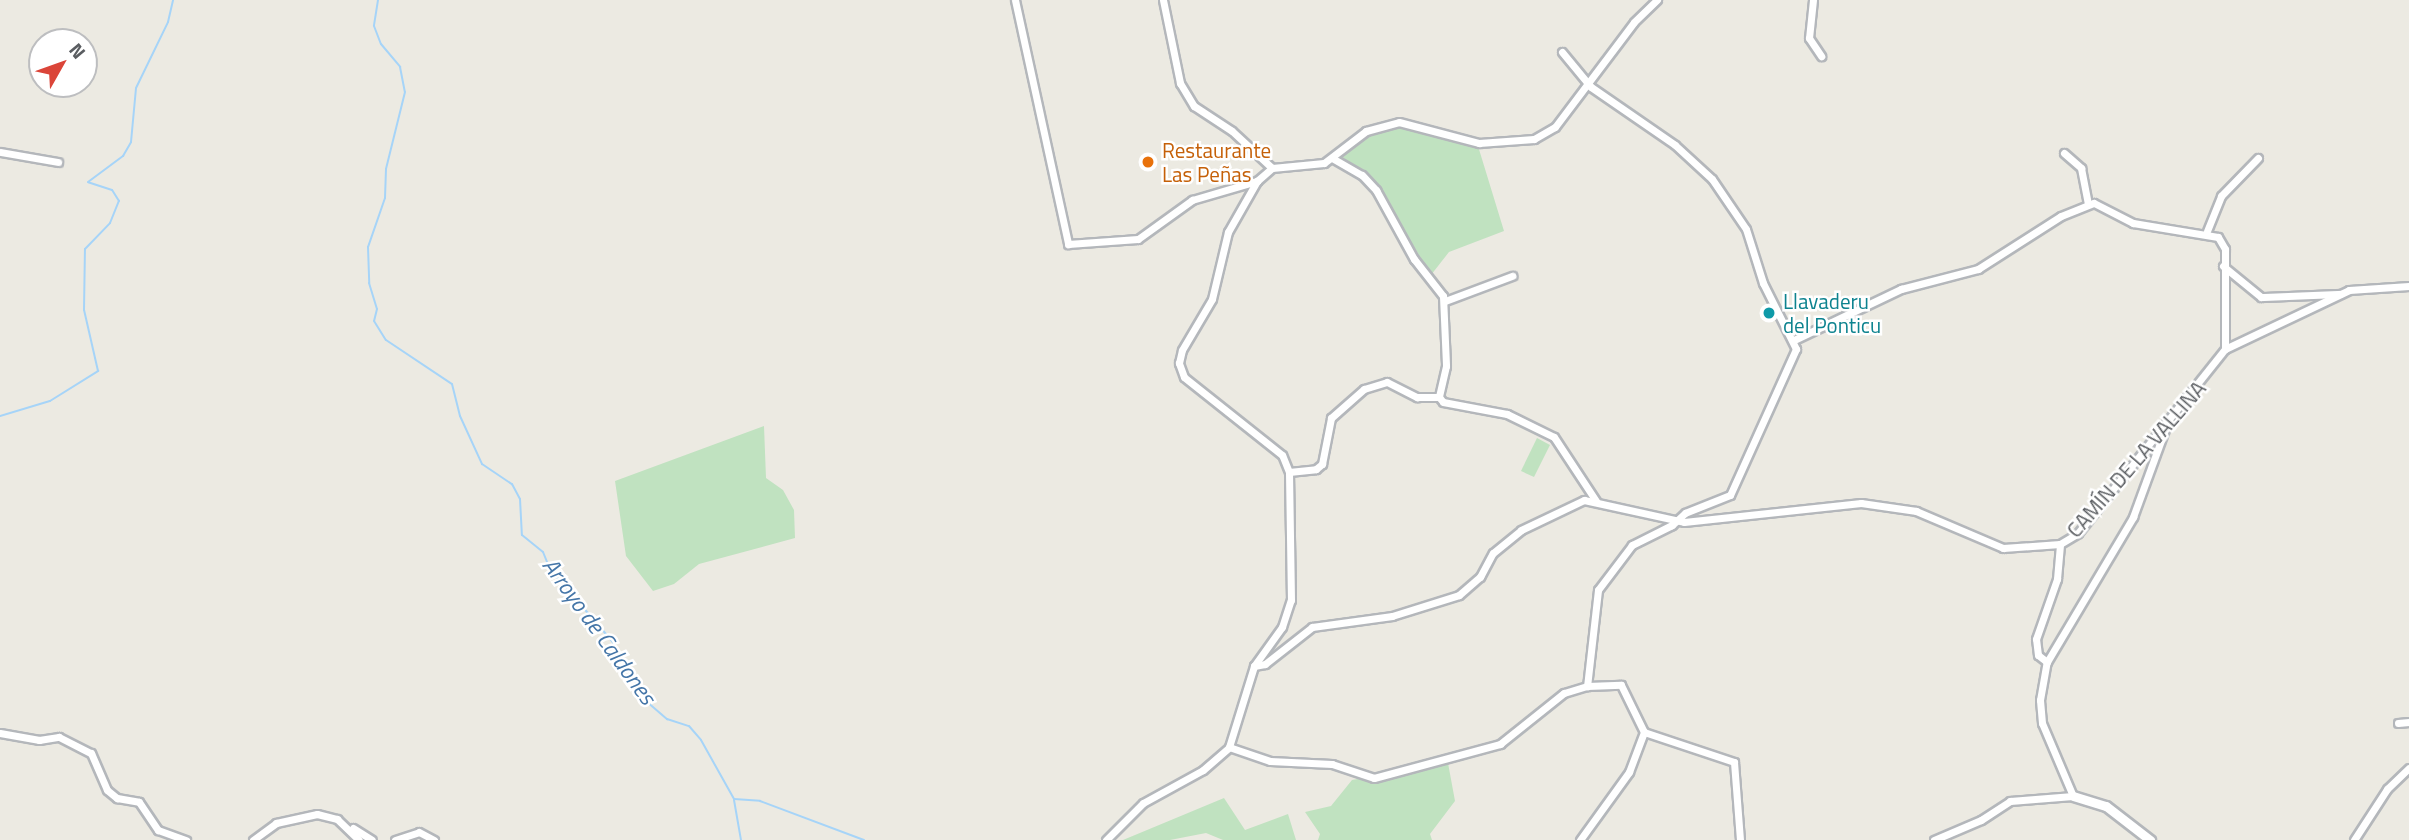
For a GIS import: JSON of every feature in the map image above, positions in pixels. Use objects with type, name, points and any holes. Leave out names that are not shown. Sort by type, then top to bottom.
[{"type":"street","points":[[1015,0],[1068,244],[1079,246],[1138,239],[1192,200],[1257,181]]},
{"type":"street","points":[[1163,0],[1180,83],[1194,106],[1232,131],[1272,168]]},
{"type":"street","points":[[1106,840],[1143,803],[1203,770],[1229,747],[1254,666],[1282,627],[1294,585],[1289,542],[1289,472],[1269,441],[1184,377],[1179,363],[1212,299],[1228,232],[1257,181],[1272,168],[1314,166],[1332,158],[1366,131],[1399,122],[1479,143],[1534,139],[1555,127],[1634,22],[1657,0]]},
{"type":"street","points":[[1813,0],[1810,38],[1821,56]]},
{"type":"street","points":[[1562,52],[1586,83],[1675,145],[1712,179],[1746,229],[1763,283],[1794,340],[1794,355],[1733,490],[1632,545],[1598,590],[1587,686]]},
{"type":"street","points":[[0,152],[58,162]]},
{"type":"street","points":[[2064,153],[2081,168],[2088,203]]},
{"type":"street","points":[[1332,158],[1362,175],[1376,190],[1402,239],[1445,302],[1446,366],[1439,397]]},
{"type":"street","points":[[2207,231],[2221,196],[2259,158]]},
{"type":"street","points":[[1794,340],[1901,289],[1978,269],[2024,237],[2088,203],[2107,206],[2145,226],[2207,231],[2224,244],[2225,349]]},
{"type":"street","points":[[2223,266],[2262,297],[2341,295]]},
{"type":"street","points":[[1445,302],[1512,276]]},
{"type":"street","name":"CAMÍN DE LA VALLINA","points":[[1596,501],[1677,521],[1771,515],[1861,503],[1916,511],[2003,548],[2060,544],[2078,533],[2225,349],[2341,295],[2364,288],[2409,286]]},
{"type":"street","points":[[1289,472],[1316,469],[1322,464],[1331,418],[1364,389],[1387,382],[1417,397],[1439,397]]},
{"type":"street","points":[[1254,666],[1265,664],[1312,627],[1392,616],[1459,595],[1480,577],[1493,553],[1521,530],[1572,504],[1596,501],[1554,437],[1507,414],[1443,402],[1439,397]]},
{"type":"street","points":[[2073,796],[2042,723],[2040,700],[2047,662],[2133,517],[2168,423]]},
{"type":"street","points":[[2047,662],[2038,655],[2036,639],[2057,579],[2060,544]]},
{"type":"street","points":[[1229,747],[1270,761],[1332,764],[1374,778],[1507,741],[1557,698],[1587,686],[1624,687],[1644,733],[1629,772],[1580,840]]},
{"type":"street","points":[[2398,723],[2409,722]]},
{"type":"street","points":[[0,733],[39,740],[59,737],[91,753],[107,790],[117,798],[139,802],[158,830],[186,840]]},
{"type":"street","points":[[1644,733],[1734,762],[1740,840]]},
{"type":"street","points":[[2354,840],[2387,789],[2409,768]]},
{"type":"street","points":[[1934,840],[1981,820],[2010,801],[2073,796],[2106,806],[2150,840]]},
{"type":"street","points":[[253,840],[285,820],[317,814],[337,819],[372,840]]},
{"type":"street","points":[[337,819],[359,840]]},
{"type":"street","points":[[395,840],[419,832],[434,840]]},
{"type":"green space","points":[[1397,125],[1478,146],[1504,231],[1449,252],[1431,275],[1376,184],[1341,156],[1363,137]]},
{"type":"green space","points":[[764,426],[766,478],[783,490],[794,510],[795,538],[699,564],[674,584],[653,591],[626,556],[615,481]]},
{"type":"green space","points":[[1537,438],[1550,445],[1534,477],[1521,471]]},
{"type":"green space","points":[[1448,763],[1455,801],[1430,834],[1432,840],[1318,840],[1320,834],[1305,812],[1331,806],[1352,780]]},
{"type":"green space","points":[[1224,798],[1245,830],[1288,814],[1296,840],[1223,840],[1206,833],[1170,840],[1123,840]]},
{"type":"waterway","points":[[0,416],[50,401],[98,371],[84,310],[85,249],[110,223],[119,201],[112,190],[88,182],[123,156],[131,142],[136,88],[168,22],[173,0]]},
{"type":"waterway","name":"Arroyo de Caldones","points":[[378,0],[374,26],[381,44],[400,67],[405,92],[386,169],[385,198],[368,247],[369,283],[377,309],[374,321],[386,340],[452,384],[460,416],[482,464],[512,484],[520,499],[522,535],[543,552],[550,569],[612,641],[646,701],[667,719],[689,726],[701,740],[734,799],[760,801],[864,840]]},
{"type":"waterway","points":[[734,800],[741,840]]},
{"type":"place","name":"Restaurante Las Peñas","points":[[1148,162]]},
{"type":"place","name":"Llavaderu del Ponticu","points":[[1769,313]]}]
